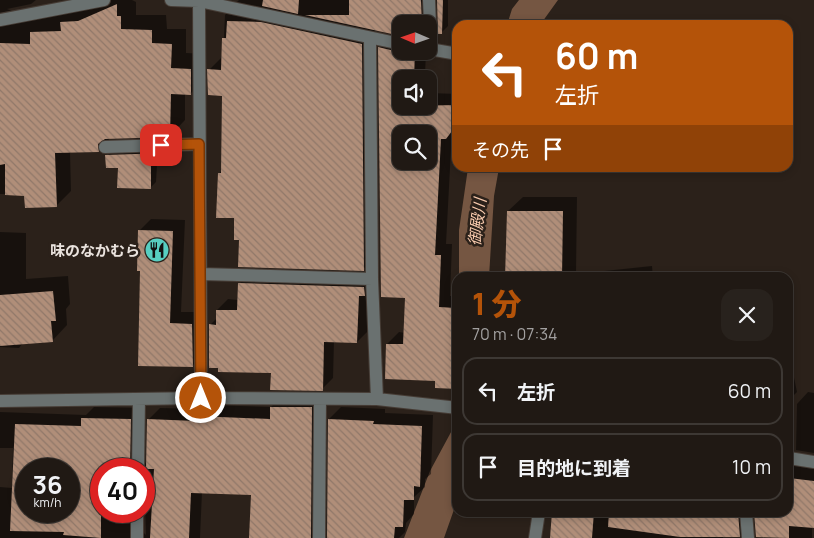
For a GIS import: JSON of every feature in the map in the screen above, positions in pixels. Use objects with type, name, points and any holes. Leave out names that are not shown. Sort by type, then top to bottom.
[{"type":"street","points":[[0,20],[104,0]]},
{"type":"street","points":[[172,0],[199,1],[392,42]]},
{"type":"street","points":[[429,0],[429,15]]},
{"type":"street","points":[[199,1],[201,398]]},
{"type":"street","points":[[370,38],[372,279],[377,399]]},
{"type":"street","points":[[438,50],[452,53]]},
{"type":"street","points":[[105,147],[199,144]]},
{"type":"street","points":[[201,274],[372,279]]},
{"type":"street","points":[[0,401],[201,398],[377,399],[452,407]]},
{"type":"street","points":[[138,458],[139,399]]},
{"type":"street","points":[[319,538],[320,399]]},
{"type":"street","points":[[793,459],[814,462]]},
{"type":"street","points":[[535,538],[538,517]]},
{"type":"street","points":[[746,517],[748,538]]},
{"type":"street","points":[[137,523],[137,538]]},
{"type":"water","points":[[519,0],[558,0],[544,20],[509,20],[512,9]]},
{"type":"water","name":"御殿川","points":[[467,172],[498,172],[494,196],[489,272],[459,272],[459,230]]},
{"type":"water","points":[[452,430],[452,515],[444,538],[404,538],[430,471]]},
{"type":"building","points":[[263,0],[299,0],[298,14],[262,6]]},
{"type":"building","points":[[349,0],[421,0],[422,15],[392,15],[392,34],[305,15],[349,15]]},
{"type":"building","points":[[437,0],[443,0],[442,34],[438,34]]},
{"type":"building","points":[[117,4],[117,16],[121,16],[121,29],[152,30],[152,43],[172,44],[171,68],[191,69],[191,95],[171,94],[170,137],[105,139],[98,144],[99,152],[55,153],[57,207],[25,208],[24,196],[5,195],[5,164],[0,165],[0,43],[30,44],[30,32],[61,31],[60,22],[78,21]]},
{"type":"building","points":[[227,21],[261,22],[362,44],[364,271],[238,267],[239,240],[234,240],[234,218],[216,218],[218,173],[221,173],[222,96],[208,95],[207,69],[221,70],[222,38],[226,38]]},
{"type":"building","points":[[378,47],[392,50],[392,60],[415,60],[414,70],[392,70],[392,115],[437,115],[437,105],[452,105],[452,131],[446,139],[441,139],[435,255],[441,255],[439,307],[452,308],[452,389],[435,388],[435,381],[385,379],[386,344],[403,344],[405,298],[381,297]]},
{"type":"building","points":[[166,153],[166,166],[151,166],[151,189],[117,188],[118,168],[106,168],[105,155]]},
{"type":"building","points":[[507,211],[563,211],[562,272],[505,272]]},
{"type":"building","points":[[138,230],[173,231],[170,323],[192,324],[193,367],[138,366],[140,271],[137,271]]},
{"type":"building","points":[[238,283],[364,287],[365,296],[359,296],[357,343],[324,342],[323,391],[270,390],[271,373],[218,372],[218,368],[209,368],[209,324],[216,325],[216,310],[237,310]]},
{"type":"building","points":[[53,291],[56,321],[51,321],[53,342],[0,346],[0,295]]},
{"type":"building","points":[[270,407],[312,407],[311,538],[249,538],[251,495],[191,493],[189,538],[150,538],[151,523],[155,523],[155,458],[146,458],[147,419],[196,421],[196,416],[270,419]]},
{"type":"building","points":[[81,418],[131,419],[130,458],[90,458],[90,523],[101,523],[101,538],[63,535],[64,532],[10,531],[15,424],[81,426]]},
{"type":"building","points":[[328,419],[374,421],[373,424],[422,426],[420,487],[414,486],[414,500],[404,500],[403,527],[395,527],[394,538],[327,538]]},
{"type":"building","points":[[793,478],[814,481],[814,528],[789,526],[789,538],[756,537],[754,517],[793,517]]},
{"type":"building","points":[[552,517],[594,517],[592,538],[550,538]]},
{"type":"building","points":[[609,517],[738,517],[740,537],[680,537],[608,527]]},
{"type":"place","name":"味のなかむら","points":[[157,250]]},
{"type":"route","points":[[161,145],[199,144],[201,398]]}]
